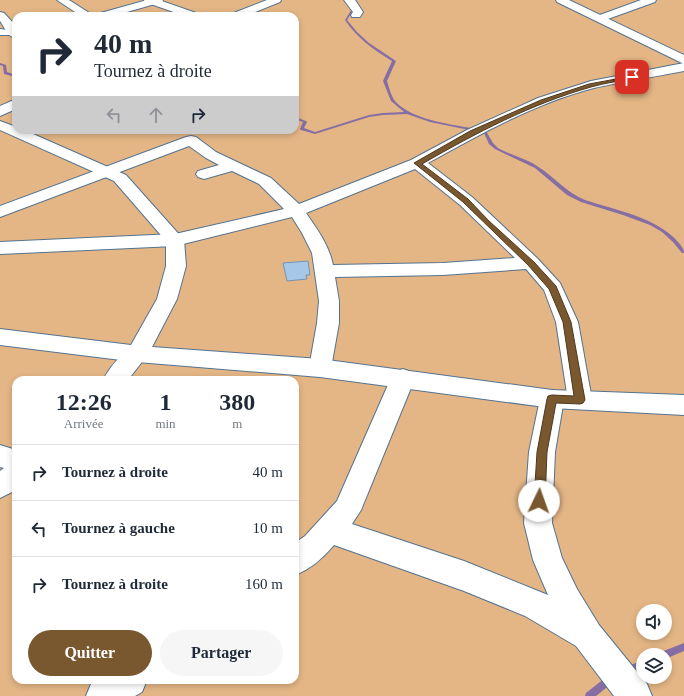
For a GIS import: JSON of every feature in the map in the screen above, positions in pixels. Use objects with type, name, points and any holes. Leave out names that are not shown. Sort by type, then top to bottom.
[{"type":"street","points":[[62,0],[82,12]]},
{"type":"street","points":[[114,12],[153,0],[184,12]]},
{"type":"street","points":[[245,12],[276,0]]},
{"type":"street","points":[[349,0],[357,9],[358,12],[356,15]]},
{"type":"street","points":[[561,0],[601,18],[684,60]]},
{"type":"street","points":[[601,18],[651,0]]},
{"type":"street","points":[[0,15],[12,30]]},
{"type":"street","points":[[0,32],[12,35]]},
{"type":"street","points":[[0,248],[175,240],[210,233],[296,211],[418,163],[472,133],[529,107],[563,94],[591,85],[684,67]]},
{"type":"street","points":[[0,112],[12,105]]},
{"type":"street","points":[[0,125],[12,130]]},
{"type":"street","points":[[20,134],[120,178],[175,240],[176,266],[169,293],[137,354],[118,376]]},
{"type":"street","points":[[0,212],[191,140],[211,155],[265,181],[296,211],[311,233],[321,253],[329,301],[328,323],[320,368]]},
{"type":"street","points":[[418,163],[466,201],[487,223],[531,263],[553,288],[567,322],[580,400]]},
{"type":"street","points":[[204,174],[234,166]]},
{"type":"street","points":[[323,271],[443,269],[531,263]]},
{"type":"street","points":[[0,337],[137,354],[320,368],[552,399],[684,406]]},
{"type":"street","points":[[308,545],[347,510],[403,378]]},
{"type":"street","points":[[552,399],[542,452],[538,523],[548,560],[566,600],[588,636],[635,696]]},
{"type":"street","points":[[0,456],[12,460]]},
{"type":"street","points":[[0,486],[12,478]]},
{"type":"street","points":[[308,545],[464,576],[536,605],[588,636]]},
{"type":"street","points":[[103,696],[123,684]]},
{"type":"shaded area","points":[[0,0],[684,0],[684,696],[0,696]]},
{"type":"building","points":[[308,261],[310,275],[306,275],[307,279],[287,281],[283,263]]},
{"type":"waterway","points":[[345,0],[353,9],[346,20],[351,27],[368,44],[394,61],[385,81],[393,101],[407,113]]},
{"type":"waterway","points":[[0,64],[5,66],[5,73],[12,75]]},
{"type":"waterway","points":[[299,120],[305,122],[302,129],[315,133],[369,116],[407,113]]},
{"type":"waterway","points":[[407,113],[430,121],[485,132],[491,144],[496,148],[536,167],[563,190],[575,198],[651,224],[675,241],[684,252]]},
{"type":"waterway","points":[[672,652],[684,647]]},
{"type":"waterway","points":[[629,670],[636,667]]},
{"type":"waterway","points":[[589,696],[608,681]]},
{"type":"route","points":[[539,501],[542,452],[552,399],[580,400],[567,322],[553,288],[531,263],[487,223],[466,201],[418,163],[472,133],[543,101],[591,85],[632,77]]}]
